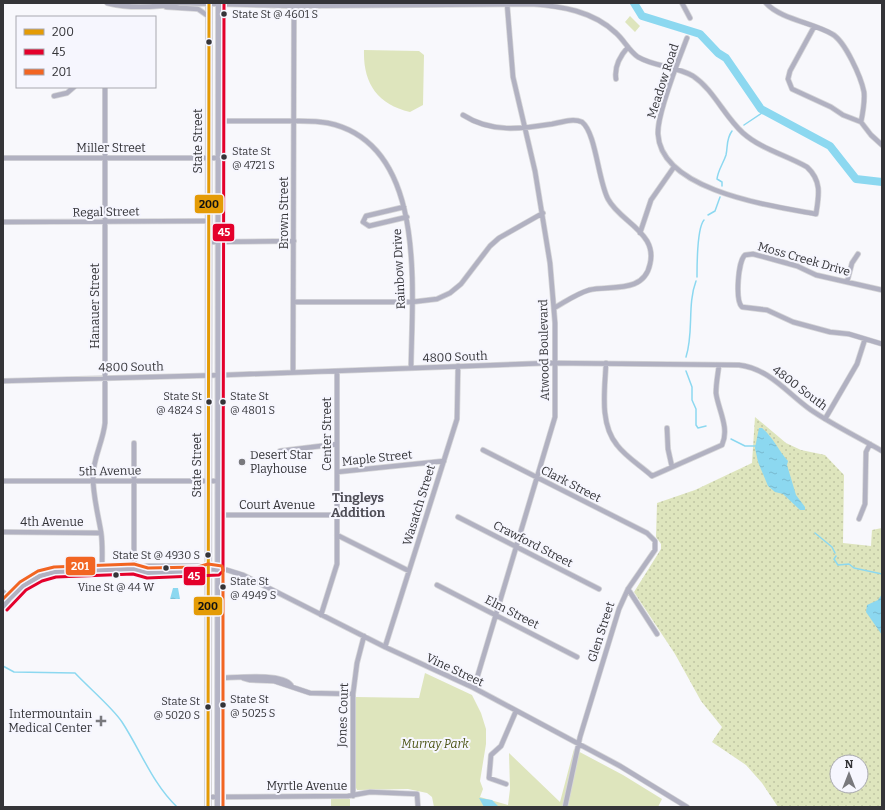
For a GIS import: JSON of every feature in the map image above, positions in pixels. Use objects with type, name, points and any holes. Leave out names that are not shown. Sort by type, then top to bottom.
[{"type":"main road","name":"State Street","points":[[208,807],[209,4]]},
{"type":"main road","name":"State Street","points":[[218,807],[219,4]]},
{"type":"street","points":[[107,3],[118,5],[196,8],[208,16]]},
{"type":"street","points":[[163,6],[180,3],[294,6],[382,4],[507,4],[551,6],[585,14],[608,26],[638,57],[647,62],[675,69]]},
{"type":"street","points":[[682,3],[690,18]]},
{"type":"street","points":[[766,3],[782,13],[829,33],[838,39],[858,75],[863,88],[865,104],[862,122]]},
{"type":"street","name":"Atwood Boulevard","points":[[474,688],[554,425],[554,308],[543,213],[512,68],[507,4]]},
{"type":"street","name":"Brown Street","points":[[294,6],[294,372]]},
{"type":"street","points":[[814,27],[790,71],[788,79],[790,87],[800,94],[862,122],[871,135],[882,145]]},
{"type":"street","name":"Meadow Road","points":[[675,69],[689,75],[703,85],[747,136],[763,146],[803,164],[812,171],[819,189],[816,214],[738,198],[691,178],[674,167],[662,150],[658,131],[675,69],[687,38]]},
{"type":"street","points":[[616,79],[616,67],[622,54],[628,47]]},
{"type":"street","points":[[54,96],[67,93],[73,88]]},
{"type":"street","name":"Hanauer Street","points":[[102,570],[101,533],[94,500],[93,481],[95,460],[105,427],[106,88]]},
{"type":"street","points":[[463,115],[480,124],[492,128],[524,128],[573,120],[578,120],[585,124],[608,199],[620,214],[640,233],[650,247],[651,261],[647,273],[639,281],[628,286],[588,290],[554,308]]},
{"type":"street","name":"Rainbow Drive","points":[[219,121],[316,121],[334,124],[353,132],[366,140],[377,151],[390,169],[404,207],[406,218],[411,251],[411,368]]},
{"type":"street","name":"Miller Street","points":[[3,158],[219,158]]},
{"type":"street","points":[[640,233],[651,200],[674,167]]},
{"type":"street","points":[[404,207],[366,216],[363,222],[369,226],[406,218]]},
{"type":"street","points":[[294,302],[412,302],[437,299],[456,289],[466,280],[486,251],[499,238],[543,213]]},
{"type":"street","name":"Regal Street","points":[[3,222],[209,221]]},
{"type":"street","points":[[208,242],[294,242]]},
{"type":"street","name":"Moss Creek Drive","points":[[865,339],[849,334],[830,332],[793,322],[766,309],[745,309],[741,306],[738,300],[740,262],[744,256],[753,254],[797,266],[816,275],[882,290]]},
{"type":"street","points":[[847,282],[852,263],[858,254]]},
{"type":"street","points":[[825,419],[857,364],[865,339],[882,344]]},
{"type":"street","name":"4800 South","points":[[3,381],[555,363],[719,364],[745,366],[764,372],[825,419],[882,451]]},
{"type":"street","points":[[606,363],[604,410],[614,442],[624,453],[652,476],[722,444],[724,440],[724,422],[716,393],[716,381],[719,364]]},
{"type":"street","name":"Wasatch Street","points":[[385,647],[458,414],[458,366]]},
{"type":"street","name":"Center Street","points":[[321,615],[337,565],[338,371]]},
{"type":"street","points":[[667,428],[668,449],[672,467]]},
{"type":"street","points":[[134,443],[134,569]]},
{"type":"street","points":[[280,451],[337,444]]},
{"type":"street","points":[[859,519],[865,504],[866,452],[870,444]]},
{"type":"street","name":"Clark Street","points":[[483,450],[651,536]]},
{"type":"street","name":"Maple Street","points":[[337,472],[444,461]]},
{"type":"street","name":"5th Avenue","points":[[3,482],[218,480]]},
{"type":"street","name":"Court Avenue","points":[[218,515],[337,515]]},
{"type":"street","name":"Crawford Street","points":[[458,517],[599,589]]},
{"type":"street","name":"4th Avenue","points":[[3,532],[101,533]]},
{"type":"street","points":[[337,535],[409,571]]},
{"type":"street","name":"Glen Street","points":[[564,807],[578,744],[599,671],[619,609],[628,589],[655,550],[655,542],[651,536]]},
{"type":"street","name":"Vine Street","points":[[3,607],[23,586],[48,574],[70,571],[134,569],[147,573],[232,570],[385,647],[474,688],[620,766],[687,807]]},
{"type":"street","name":"Elm Street","points":[[437,585],[577,657]]},
{"type":"street","points":[[628,589],[657,634]]},
{"type":"street","points":[[3,592],[10,598]]},
{"type":"street","name":"Jones Court","points":[[353,796],[353,694],[357,663],[364,636]]},
{"type":"street","points":[[218,678],[243,678],[250,680],[274,681],[290,685],[310,693],[353,694]]},
{"type":"street","points":[[506,784],[489,778],[491,756],[501,746],[516,711]]},
{"type":"street","name":"Myrtle Avenue","points":[[208,797],[353,796],[370,792],[409,793],[417,794],[418,807]]},
{"type":"green space","points":[[630,16],[640,26],[635,32],[625,22]]},
{"type":"green space","points":[[364,50],[419,51],[424,55],[423,105],[410,112],[389,104],[381,98],[369,82],[364,62]]},
{"type":"green space","points":[[755,417],[786,443],[801,450],[825,455],[844,475],[843,543],[871,546],[872,530],[882,528],[882,807],[778,807],[762,783],[746,765],[712,742],[722,727],[701,701],[675,654],[634,592],[661,549],[661,544],[656,537],[657,503],[695,490],[752,463]]},
{"type":"green space","name":"Murray Park","points":[[425,673],[472,695],[481,713],[486,729],[486,744],[480,781],[483,789],[480,797],[508,805],[510,789],[509,753],[560,802],[574,749],[623,775],[662,799],[658,807],[434,807],[432,797],[427,793],[408,789],[357,790],[355,786],[356,697],[419,698]]},
{"type":"green space","points":[[331,799],[350,799],[350,807],[331,807]]},
{"type":"water","points":[[759,428],[762,428],[769,435],[788,461],[787,465],[796,495],[805,507],[805,510],[800,510],[783,494],[775,492],[768,486],[758,462],[755,448]]},
{"type":"water","points":[[173,588],[178,588],[180,599],[170,599]]},
{"type":"water","points":[[882,594],[882,635],[866,612],[867,605],[878,600]]},
{"type":"water","points":[[479,798],[492,800],[498,806],[484,807]]},
{"type":"waterway","points":[[634,3],[642,16],[700,34],[718,53],[726,58],[761,109],[830,146],[856,179],[882,182]]},
{"type":"waterway","points":[[744,125],[765,111]]},
{"type":"waterway","points":[[722,186],[722,182],[717,179],[719,170],[726,155],[728,140],[732,131]]},
{"type":"waterway","points":[[708,215],[715,211],[720,197]]},
{"type":"waterway","points":[[697,277],[699,238],[704,220]]},
{"type":"waterway","points":[[686,357],[690,338],[693,290],[696,281]]},
{"type":"waterway","points":[[686,371],[692,387],[692,400],[696,409],[696,425],[698,428],[706,426]]},
{"type":"waterway","points":[[731,439],[745,446],[756,446]]},
{"type":"waterway","points":[[815,533],[832,547],[835,553]]},
{"type":"waterway","points":[[836,556],[834,559],[838,565],[849,564],[854,568],[882,574]]},
{"type":"waterway","points":[[3,666],[14,672],[75,673],[118,716],[161,788],[177,807]]},
{"type":"transit line","name":"200","points":[[208,807],[209,3]]},
{"type":"transit line","name":"45","points":[[7,610],[26,590],[42,581],[56,577],[133,574],[147,578],[219,575],[223,571],[224,3]]},
{"type":"transit line","name":"201","points":[[3,599],[20,582],[38,571],[54,567],[134,564],[148,568],[198,567],[208,564],[222,566],[223,807]]},
{"type":"place","name":"State St @ 4601 S","points":[[224,14]]},
{"type":"place","name":"State St @ 4721 S","points":[[224,157]]},
{"type":"place","name":"State St @ 4824 S","points":[[209,402]]},
{"type":"place","name":"State St @ 4801 S","points":[[223,402]]},
{"type":"place","name":"Desert Star Playhouse","points":[[242,462]]},
{"type":"place","name":"State St @ 4930 S","points":[[208,555]]},
{"type":"place","name":"Vine St @ 44 W","points":[[116,575]]},
{"type":"place","name":"State St @ 4949 S","points":[[223,587]]},
{"type":"place","name":"State St @ 5025 S","points":[[223,705]]},
{"type":"place","name":"State St @ 5020 S","points":[[208,707]]},
{"type":"place","name":"Intermountain Medical Center","points":[[101,721]]},
{"type":"district","name":"Tingleys Addition","points":[[358,504]]}]
